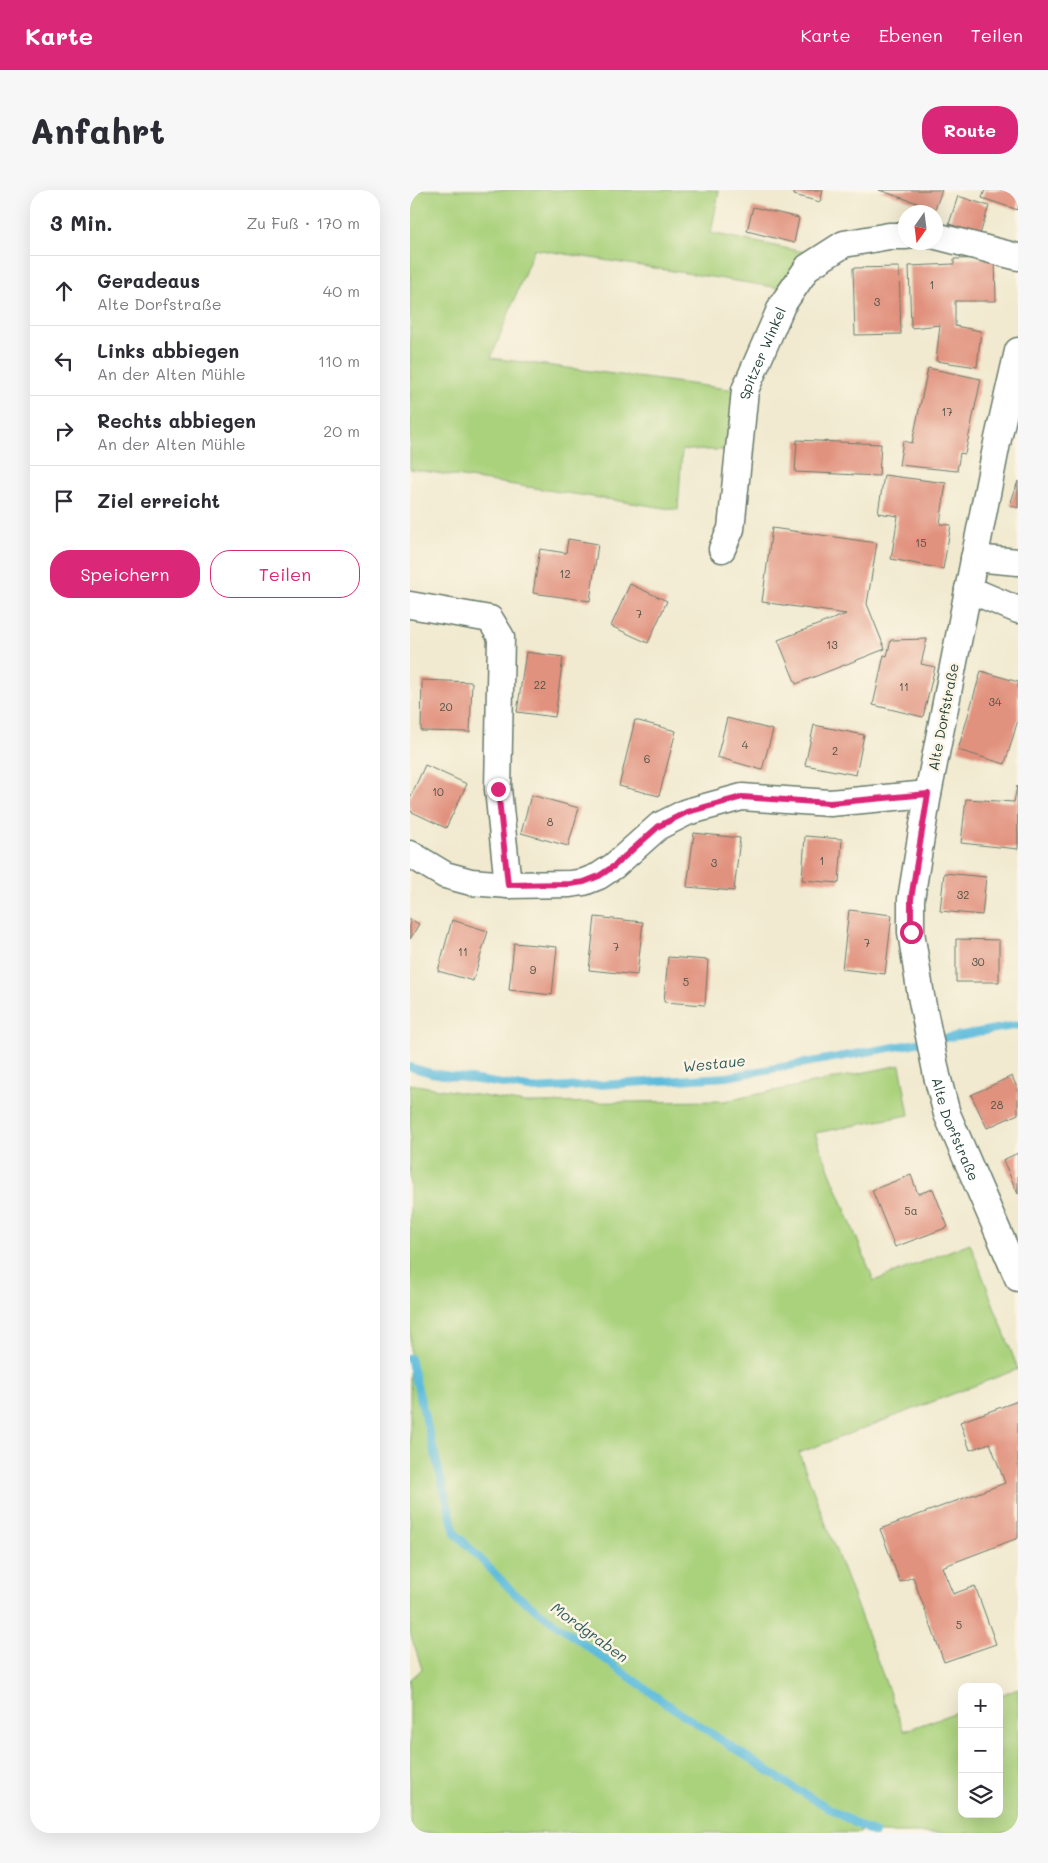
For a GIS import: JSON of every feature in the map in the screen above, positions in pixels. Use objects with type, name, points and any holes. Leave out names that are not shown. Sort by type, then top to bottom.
[{"type":"street","name":"Spitzer Winkel","points":[[722,549],[731,528],[745,390],[782,305],[808,267],[844,244],[898,236]]},
{"type":"street","points":[[943,238],[1018,257]]},
{"type":"street","name":"Alte Dorfstraße","points":[[1018,351],[996,443],[928,794],[911,899],[911,932],[925,1020],[947,1114],[1009,1231],[1018,1278]]},
{"type":"street","points":[[974,558],[1018,562]]},
{"type":"street","points":[[968,589],[1018,610]]},
{"type":"street","points":[[410,605],[490,619],[501,638],[498,789],[508,885]]},
{"type":"street","points":[[410,854],[445,875],[471,882],[508,885],[570,884],[584,882],[599,876],[614,866],[659,826],[687,812],[742,797],[830,803],[928,794]]},
{"type":"green space","points":[[410,190],[713,190],[719,191],[711,233],[809,253],[780,288],[534,249],[491,358],[736,390],[728,450],[682,450],[678,510],[410,469]]},
{"type":"green space","points":[[900,1065],[909,1115],[815,1133],[820,1147],[874,1281],[970,1243],[1018,1369],[799,1453],[904,1731],[958,1711],[958,1818],[1003,1818],[1003,1695],[1018,1689],[1018,1833],[875,1833],[861,1827],[860,1833],[410,1833],[410,1680],[422,1669],[410,1633],[410,1084],[525,1103],[725,1101]]},
{"type":"building","points":[[795,190],[823,190],[820,202],[794,195]]},
{"type":"building","points":[[879,190],[942,190],[936,205],[923,205]]},
{"type":"building","points":[[985,190],[1018,190],[1018,210],[982,198]]},
{"type":"building","points":[[958,196],[989,206],[980,234],[949,224]]},
{"type":"building","points":[[753,207],[799,218],[794,243],[747,231]]},
{"type":"building","points":[[995,258],[996,301],[955,301],[955,326],[981,331],[977,367],[936,361],[940,325],[911,328],[909,266],[954,264],[954,259]]},
{"type":"building","points":[[899,267],[901,334],[855,335],[853,268]]},
{"type":"building","points":[[928,368],[981,379],[965,454],[960,453],[957,471],[899,465],[903,441],[912,443]]},
{"type":"building","points":[[797,440],[881,444],[879,476],[795,472]]},
{"type":"building","points":[[884,475],[946,483],[940,524],[951,525],[943,569],[891,559],[898,516],[878,513]]},
{"type":"building","points":[[1018,481],[1018,508],[1010,505]]},
{"type":"building","points":[[772,528],[877,543],[867,604],[885,649],[796,684],[778,640],[846,614],[762,602]]},
{"type":"building","points":[[568,539],[598,544],[590,601],[533,593],[540,549],[566,553]]},
{"type":"building","points":[[630,584],[667,601],[648,643],[611,626]]},
{"type":"building","points":[[927,639],[921,664],[935,667],[923,717],[873,705],[884,655],[887,656],[891,640]]},
{"type":"building","points":[[526,652],[563,657],[555,717],[517,712]]},
{"type":"building","points":[[981,671],[1018,682],[1018,720],[1005,764],[958,750]]},
{"type":"building","points":[[422,680],[472,682],[470,732],[421,731]]},
{"type":"building","points":[[727,718],[773,730],[762,770],[717,757]]},
{"type":"building","points":[[635,720],[676,731],[659,796],[619,786]]},
{"type":"building","points":[[814,725],[864,735],[856,775],[805,765]]},
{"type":"building","points":[[425,765],[467,784],[446,828],[410,811],[410,798]]},
{"type":"building","points":[[1017,786],[1018,849],[961,843],[966,799],[1014,802]]},
{"type":"building","points":[[531,795],[579,808],[568,846],[521,833]]},
{"type":"building","points":[[694,833],[740,838],[734,891],[687,887]]},
{"type":"building","points":[[805,836],[842,839],[839,883],[802,880]]},
{"type":"building","points":[[944,873],[986,877],[982,915],[940,911]]},
{"type":"building","points":[[849,910],[892,915],[885,974],[842,969]]},
{"type":"building","points":[[595,917],[643,922],[637,975],[589,970]]},
{"type":"building","points":[[410,919],[419,924],[410,939]]},
{"type":"building","points":[[452,920],[488,931],[473,981],[438,971]]},
{"type":"building","points":[[956,939],[999,940],[999,982],[956,982]]},
{"type":"building","points":[[514,943],[557,947],[552,995],[509,990]]},
{"type":"building","points":[[668,957],[708,960],[705,1005],[664,1002]]},
{"type":"building","points":[[1012,1076],[1018,1090],[1018,1114],[987,1128],[971,1095]]},
{"type":"building","points":[[1018,1153],[1018,1194],[1003,1160]]},
{"type":"building","points":[[911,1175],[918,1194],[933,1189],[948,1227],[895,1247],[872,1190]]},
{"type":"building","points":[[1018,1401],[1018,1538],[942,1567],[953,1594],[975,1586],[996,1644],[944,1662],[913,1577],[900,1582],[880,1529],[1005,1483],[990,1443],[970,1450],[960,1422]]},
{"type":"waterway","name":"Westaue","points":[[410,1067],[431,1073],[535,1089],[726,1077],[1018,1025]]},
{"type":"waterway","name":"Mordgraben","points":[[410,1358],[455,1533],[515,1594],[664,1702],[791,1786],[875,1833]]},
{"type":"route","points":[[498,789],[508,885],[584,882],[599,876],[614,866],[659,826],[687,812],[742,797],[830,803],[928,794],[911,899],[911,932]]}]
